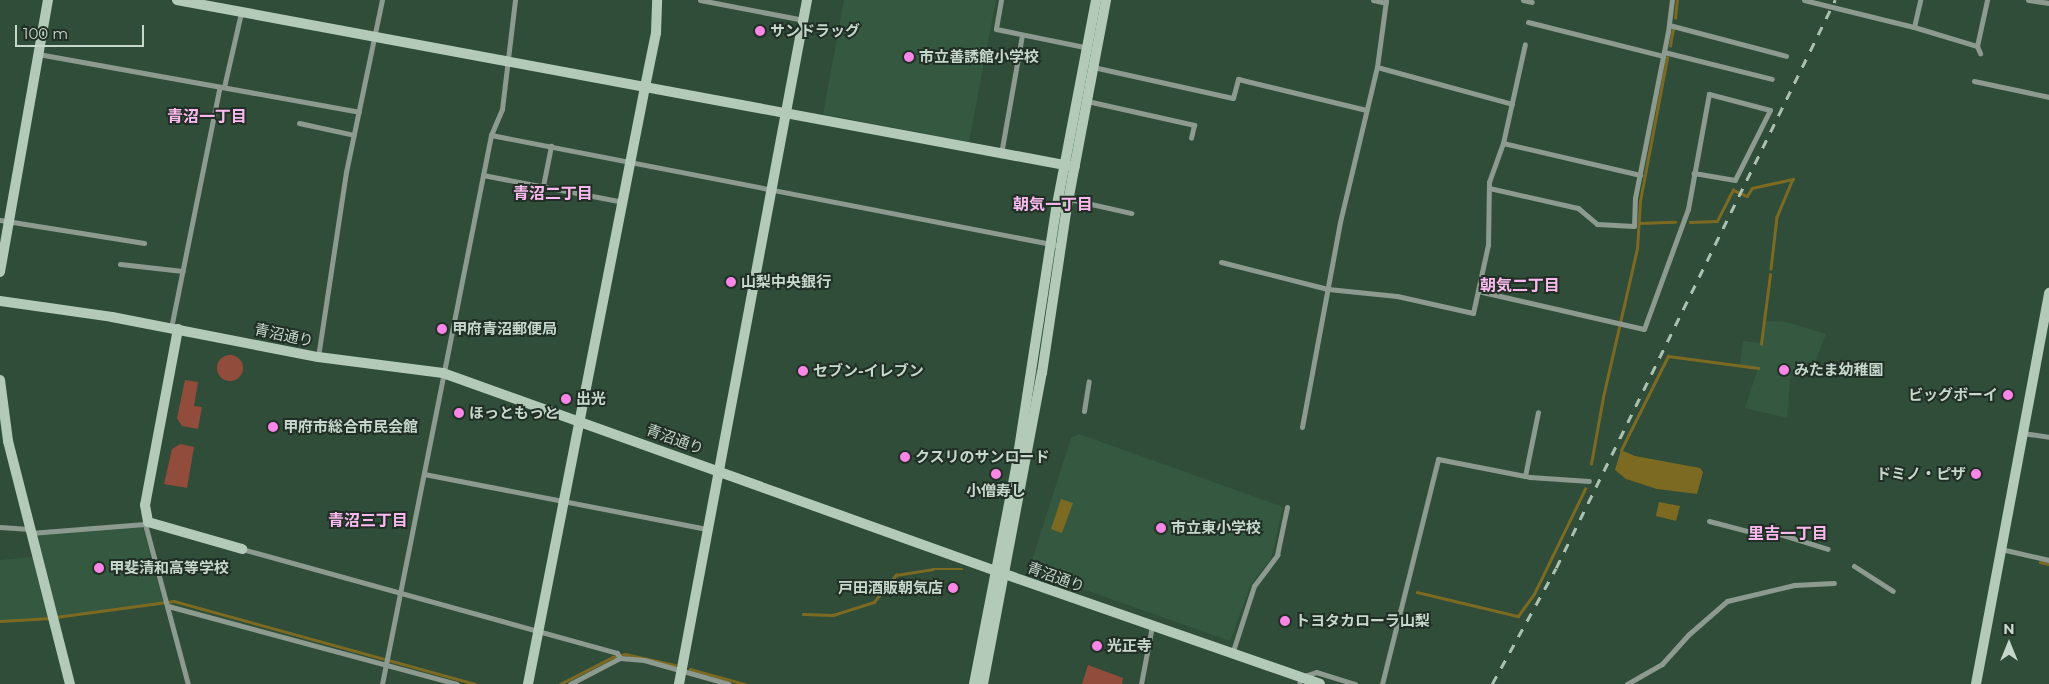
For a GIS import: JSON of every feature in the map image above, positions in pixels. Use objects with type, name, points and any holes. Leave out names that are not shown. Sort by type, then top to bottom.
[{"type":"street","points":[[0,272],[5,221],[48,0]]},
{"type":"street","points":[[176,0],[508,60],[1069,167]]},
{"type":"street","points":[[318,357],[354,135],[377,37],[382,0]]},
{"type":"street","points":[[382,684],[491,135],[502,109],[515,0]]},
{"type":"street","points":[[528,684],[578,420],[656,33],[657,0]]},
{"type":"street","points":[[700,0],[804,20]]},
{"type":"street","points":[[679,684],[807,0]]},
{"type":"street","points":[[1001,0],[996,29],[1092,48]]},
{"type":"street","points":[[983,684],[1050,244],[1087,102],[1094,67],[1092,48],[1096,0]]},
{"type":"street","points":[[974,684],[1000,573],[1042,373],[1069,199],[1069,167],[1092,48],[1106,0]]},
{"type":"street","points":[[1302,427],[1328,289],[1377,67],[1386,1],[1373,0]]},
{"type":"street","points":[[1523,0],[1532,2]]},
{"type":"street","points":[[1489,188],[1578,208],[1597,224],[1634,226],[1640,175],[1664,54],[1672,0]]},
{"type":"street","points":[[1804,0],[1825,2],[1976,46]]},
{"type":"street","points":[[1914,27],[1920,0]]},
{"type":"street","points":[[1980,54],[1976,46],[1987,0]]},
{"type":"street","points":[[2028,0],[2049,3]]},
{"type":"street","points":[[188,684],[147,523],[145,505],[183,271],[222,88],[241,13]]},
{"type":"street","points":[[1528,22],[1772,79]]},
{"type":"street","points":[[1669,25],[1786,56]]},
{"type":"street","points":[[1001,154],[1022,35]]},
{"type":"street","points":[[1221,262],[1328,289],[1397,296],[1473,313],[1488,245],[1489,188],[1503,143],[1525,44]]},
{"type":"street","points":[[38,54],[359,112]]},
{"type":"street","points":[[1094,67],[1233,98],[1238,79],[1366,110]]},
{"type":"street","points":[[1377,67],[1512,104]]},
{"type":"street","points":[[1974,81],[2049,97]]},
{"type":"street","points":[[1478,291],[1644,329],[1688,209],[1694,173],[1709,94],[1770,110],[1735,180],[1694,173]]},
{"type":"street","points":[[1087,102],[1194,125],[1191,138]]},
{"type":"street","points":[[299,123],[354,135]]},
{"type":"street","points":[[491,135],[1061,246]]},
{"type":"street","points":[[1503,143],[1640,175]]},
{"type":"street","points":[[543,186],[551,146]]},
{"type":"street","points":[[483,175],[623,202]]},
{"type":"street","points":[[1069,199],[1131,213]]},
{"type":"street","points":[[5,221],[144,243]]},
{"type":"street","points":[[120,264],[183,271]]},
{"type":"street","points":[[1976,684],[2049,293]]},
{"type":"street","name":"青沼通り","points":[[0,301],[174,328],[318,357],[443,373],[1000,573],[1232,654],[1302,682],[1319,684]]},
{"type":"street","points":[[0,380],[8,441],[29,531],[70,684]]},
{"type":"street","points":[[1084,411],[1089,381]]},
{"type":"street","points":[[1524,476],[1538,412]]},
{"type":"street","points":[[2022,433],[2049,438]]},
{"type":"street","points":[[1382,684],[1438,459],[1524,476],[1589,481]]},
{"type":"street","points":[[424,474],[707,530]]},
{"type":"street","points":[[1232,654],[1254,586],[1277,555],[1287,507]]},
{"type":"street","points":[[1709,521],[1755,533],[1776,533],[1828,549]]},
{"type":"street","points":[[0,527],[29,531],[147,523],[538,631],[619,656],[644,660],[729,684]]},
{"type":"street","points":[[2000,548],[2049,560]]},
{"type":"street","points":[[1854,566],[1893,591]]},
{"type":"street","points":[[1627,684],[1662,664],[1688,635],[1727,600],[1794,585],[1834,583]]},
{"type":"street","points":[[168,605],[386,662],[457,684]]},
{"type":"street","points":[[1141,684],[1152,626]]},
{"type":"street","points":[[570,684],[619,656]]},
{"type":"street","points":[[1302,682],[1316,672],[1355,684]]},
{"type":"shaded area","name":"市立善誘館小学校","points":[[844,0],[996,0],[969,142],[823,114]]},
{"type":"shaded area","name":"みたま幼稚園","points":[[1764,321],[1787,322],[1826,334],[1811,372],[1791,371],[1787,418],[1745,408],[1758,368],[1740,366],[1743,341],[1761,343]]},
{"type":"shaded area","points":[[230,355],[239,359],[243,368],[239,377],[230,381],[221,377],[217,368],[221,359]]},
{"type":"shaded area","points":[[185,380],[198,382],[194,406],[202,407],[198,429],[182,426],[177,418]]},
{"type":"shaded area","name":"市立東小学校","points":[[1079,434],[1283,507],[1271,559],[1251,584],[1230,641],[1029,570],[1071,438]]},
{"type":"shaded area","points":[[180,444],[194,447],[187,488],[164,484],[172,449]]},
{"type":"shaded area","points":[[1621,450],[1635,456],[1700,468],[1703,472],[1697,494],[1657,489],[1626,479],[1615,470]]},
{"type":"shaded area","points":[[1061,499],[1073,503],[1062,533],[1051,529]]},
{"type":"shaded area","points":[[1659,502],[1680,506],[1676,521],[1656,516]]},
{"type":"shaded area","name":"甲斐清和高等学校","points":[[142,524],[163,603],[57,617],[35,534]]},
{"type":"shaded area","points":[[32,557],[48,618],[0,621],[0,560]]},
{"type":"shaded area","points":[[1088,665],[1123,678],[1122,684],[1082,684]]},
{"type":"waterway","points":[[1675,18],[1677,0]]},
{"type":"waterway","points":[[1670,46],[1673,29]]},
{"type":"waterway","points":[[1591,464],[1603,397],[1637,249],[1640,201],[1667,58]]},
{"type":"waterway","points":[[1690,222],[1717,221],[1733,190],[1747,196],[1752,188],[1793,179],[1777,217],[1771,269]]},
{"type":"waterway","points":[[1639,223],[1675,222]]},
{"type":"waterway","points":[[1761,344],[1770,275]]},
{"type":"waterway","points":[[1621,450],[1668,356],[1758,368]]},
{"type":"waterway","points":[[1417,592],[1518,616],[1534,594],[1585,489]]},
{"type":"waterway","points":[[2040,562],[2049,564]]},
{"type":"waterway","points":[[803,614],[833,615],[874,602],[896,575],[933,569],[962,569]]},
{"type":"waterway","points":[[56,617],[174,601],[475,684]]},
{"type":"waterway","points":[[0,621],[51,618]]},
{"type":"waterway","points":[[560,684],[613,657],[625,654],[675,665]]},
{"type":"waterway","points":[[690,669],[745,684]]},
{"type":"railway","points":[[1492,684],[1556,568],[1835,0]]},
{"type":"place","name":"サンドラッグ","points":[[760,31]]},
{"type":"place","name":"市立善誘館小学校","points":[[909,57]]},
{"type":"place","name":"山梨中央銀行","points":[[731,282]]},
{"type":"place","name":"甲府青沼郵便局","points":[[442,329]]},
{"type":"place","name":"みたま幼稚園","points":[[1784,370]]},
{"type":"place","name":"セブン-イレブン","points":[[803,371]]},
{"type":"place","name":"ビッグボーイ","points":[[2008,395]]},
{"type":"place","name":"出光","points":[[566,399]]},
{"type":"place","name":"ほっともっと","points":[[459,413]]},
{"type":"place","name":"甲府市総合市民会館","points":[[273,427]]},
{"type":"place","name":"クスリのサンロード","points":[[905,457]]},
{"type":"place","name":"小僧寿し","points":[[996,474]]},
{"type":"place","name":"ドミノ・ピザ","points":[[1976,474]]},
{"type":"place","name":"市立東小学校","points":[[1161,528]]},
{"type":"place","name":"甲斐清和高等学校","points":[[99,568]]},
{"type":"place","name":"戸田酒販朝気店","points":[[953,588]]},
{"type":"place","name":"トヨタカローラ山梨","points":[[1285,621]]},
{"type":"place","name":"光正寺","points":[[1097,646]]},
{"type":"district","name":"青沼一丁目","points":[[207,117]]},
{"type":"district","name":"青沼二丁目","points":[[553,194]]},
{"type":"district","name":"朝気一丁目","points":[[1053,205]]},
{"type":"district","name":"朝気二丁目","points":[[1520,286]]},
{"type":"district","name":"青沼三丁目","points":[[368,521]]},
{"type":"district","name":"里吉一丁目","points":[[1788,534]]}]
